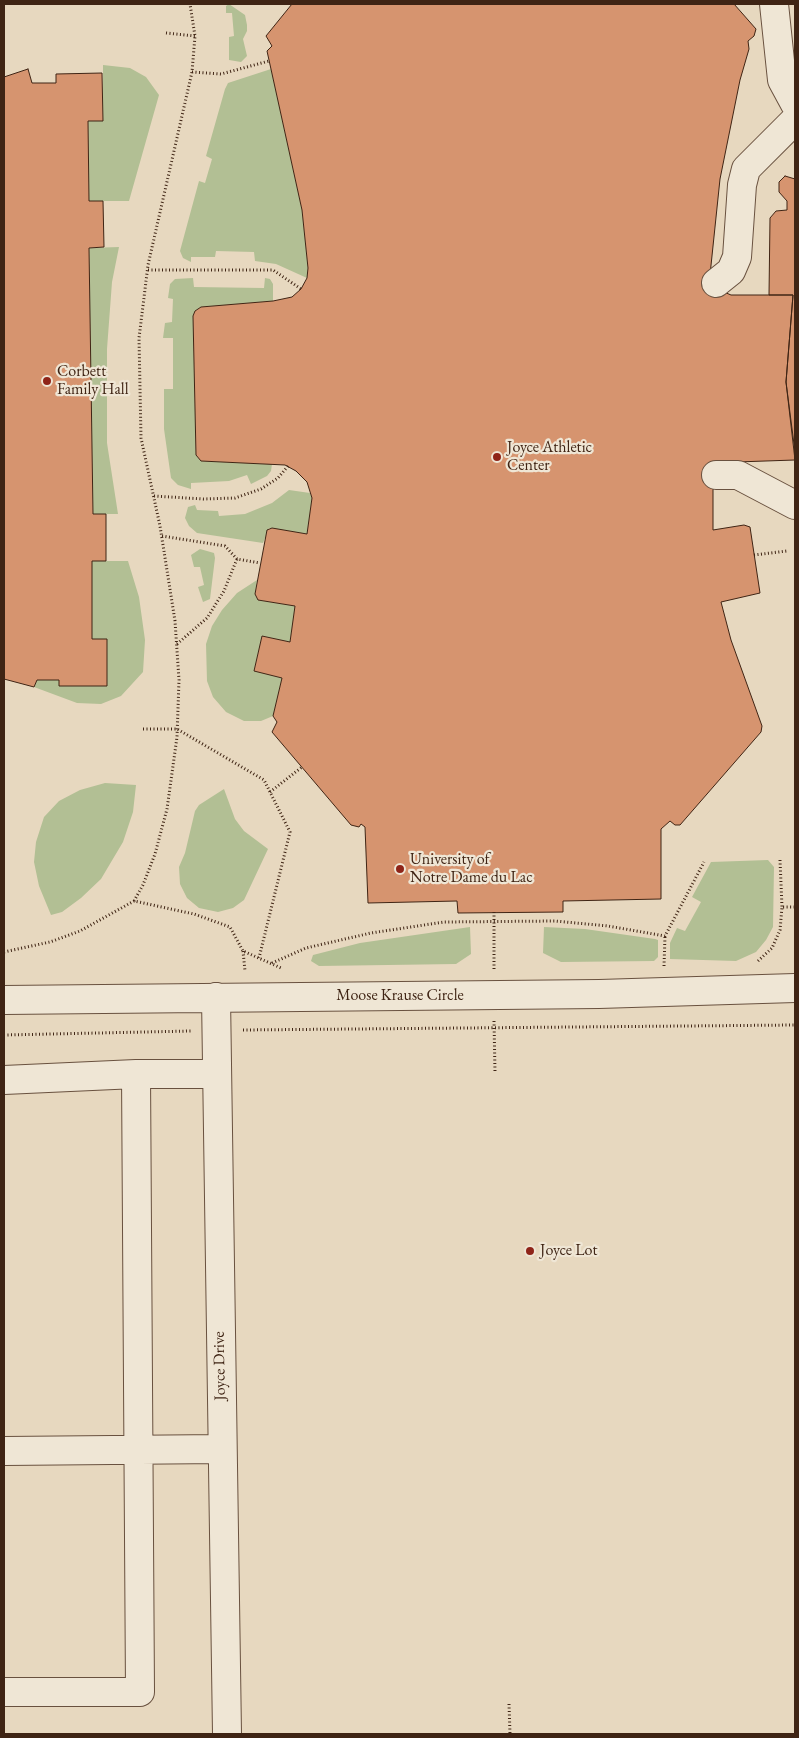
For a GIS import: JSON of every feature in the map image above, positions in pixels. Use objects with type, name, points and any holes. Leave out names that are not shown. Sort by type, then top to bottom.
[{"type":"street","points":[[774,4],[782,80],[795,104]]},
{"type":"street","points":[[716,283],[731,271],[737,257],[742,185],[746,169],[795,120]]},
{"type":"street","points":[[716,475],[738,476],[795,505]]},
{"type":"street","name":"Moose Krause Circle","points":[[4,1000],[599,994],[795,988]]},
{"type":"street","name":"Joyce Drive","points":[[216,997],[221,1449],[227,1734]]},
{"type":"street","points":[[4,1692],[140,1692],[136,1074]]},
{"type":"street","points":[[4,1080],[136,1074],[217,1074]]},
{"type":"street","points":[[4,1451],[221,1449]]},
{"type":"path","points":[[4,952],[62,938],[134,901],[143,886],[155,854],[167,809],[177,729],[179,680],[162,536],[141,438],[139,338],[148,270],[192,72],[195,36],[190,4]]},
{"type":"path","points":[[166,34],[195,36]]},
{"type":"path","points":[[192,72],[221,74],[269,61]]},
{"type":"path","points":[[148,270],[273,270],[301,289]]},
{"type":"path","points":[[154,496],[202,499],[235,498],[261,489],[278,478],[288,466]]},
{"type":"path","points":[[162,536],[225,546],[237,559],[260,563]]},
{"type":"path","points":[[754,555],[787,551]]},
{"type":"path","points":[[176,645],[207,618],[224,591],[237,559]]},
{"type":"path","points":[[143,729],[177,729],[264,780],[290,832],[259,958]]},
{"type":"path","points":[[270,792],[302,766]]},
{"type":"path","points":[[748,964],[758,961],[772,948],[780,930],[782,907],[780,860]]},
{"type":"path","points":[[243,951],[272,963],[306,948],[371,933],[444,922],[555,921],[608,926],[665,936],[704,862]]},
{"type":"path","points":[[134,901],[194,914],[230,927],[243,951],[245,974]]},
{"type":"path","points":[[782,907],[795,907]]},
{"type":"path","points":[[494,912],[494,972]]},
{"type":"path","points":[[494,1020],[495,1072]]},
{"type":"path","points":[[235,1030],[795,1025]]},
{"type":"path","points":[[4,1035],[196,1031]]},
{"type":"path","points":[[509,1704],[510,1734]]},
{"type":"green space","points":[[229,4],[245,15],[247,31],[243,39],[247,56],[241,62],[229,60],[229,37],[234,36],[232,13],[226,13],[226,6]]},
{"type":"green space","points":[[103,65],[130,68],[146,77],[159,95],[129,201],[89,201],[88,121],[103,121]]},
{"type":"green space","points":[[271,69],[302,210],[308,268],[307,278],[276,264],[255,261],[254,252],[216,251],[215,257],[191,257],[191,262],[183,258],[180,251],[199,181],[205,183],[212,159],[206,156],[228,83]]},
{"type":"green space","points":[[119,247],[112,282],[107,349],[107,443],[118,514],[93,514],[89,248]]},
{"type":"green space","points":[[193,278],[194,287],[264,288],[265,278],[270,279],[273,284],[273,301],[201,307],[195,311],[193,316],[196,455],[201,461],[272,464],[271,471],[267,476],[251,484],[247,475],[229,481],[191,483],[191,489],[178,485],[171,478],[164,429],[164,389],[173,389],[173,338],[163,338],[165,323],[172,322],[173,299],[168,298],[170,284],[175,279]]},
{"type":"green space","points":[[289,490],[310,493],[312,498],[307,534],[269,528],[263,543],[197,533],[189,526],[185,518],[188,507],[195,505],[197,510],[218,511],[219,516],[245,514],[272,503]]},
{"type":"green space","points":[[200,549],[214,553],[215,558],[210,599],[203,602],[198,587],[204,585],[200,567],[194,567],[191,555]]},
{"type":"green space","points":[[92,561],[128,561],[139,597],[145,640],[143,672],[121,696],[101,704],[77,703],[34,687],[37,680],[59,680],[59,686],[107,686],[107,639],[92,639]]},
{"type":"green space","points":[[257,580],[255,594],[258,600],[295,606],[290,642],[262,636],[254,671],[282,678],[273,716],[261,721],[244,721],[226,712],[213,697],[207,681],[206,644],[212,626],[222,610],[237,593]]},
{"type":"green space","points":[[105,783],[136,785],[133,812],[123,842],[101,879],[81,898],[62,912],[51,915],[39,886],[34,862],[36,842],[44,817],[59,801],[80,790]]},
{"type":"green space","points":[[224,789],[235,819],[244,831],[268,849],[244,900],[233,908],[218,912],[199,908],[187,898],[180,884],[179,867],[185,853],[195,811],[199,805]]},
{"type":"green space","points":[[768,860],[774,867],[773,927],[766,940],[756,952],[736,961],[670,959],[670,943],[677,928],[685,931],[701,902],[692,897],[711,862]]},
{"type":"green space","points":[[470,927],[471,954],[456,964],[319,966],[311,961],[313,955],[360,943]]},
{"type":"green space","points":[[544,927],[585,929],[655,939],[658,940],[658,957],[654,961],[561,962],[543,953]]},
{"type":"building","name":"Joyce Athletic Center","points":[[292,4],[734,4],[756,29],[754,36],[748,41],[749,49],[740,80],[720,179],[710,275],[724,292],[731,295],[793,295],[786,382],[795,460],[736,462],[716,475],[713,490],[713,530],[744,525],[750,527],[760,593],[721,602],[731,640],[762,726],[761,732],[680,825],[675,825],[670,821],[661,829],[661,899],[563,901],[563,912],[458,913],[457,901],[368,903],[365,827],[361,824],[359,827],[351,825],[272,732],[277,722],[273,716],[282,678],[254,671],[262,636],[290,642],[295,606],[258,600],[255,594],[267,530],[272,528],[307,534],[312,498],[307,482],[296,471],[285,465],[201,461],[196,455],[193,316],[195,311],[201,307],[273,301],[292,297],[301,289],[307,278],[308,268],[302,210],[267,51],[272,46],[266,36]]},
{"type":"building","name":"Corbett Family Hall","points":[[28,69],[32,83],[56,83],[56,74],[102,73],[103,121],[88,121],[89,201],[103,201],[104,247],[89,248],[93,514],[106,514],[106,561],[92,561],[92,639],[107,639],[107,686],[59,686],[59,680],[37,680],[34,687],[4,679],[4,77]]},
{"type":"building","points":[[785,176],[795,179],[795,452],[786,382],[793,295],[769,295],[770,218],[776,211],[787,210],[787,201],[779,192],[779,182]]},
{"type":"place","name":"Corbett Family Hall","points":[[47,381]]},
{"type":"place","name":"Joyce Athletic Center","points":[[497,457]]},
{"type":"place","name":"University of Notre Dame du Lac","points":[[400,869]]},
{"type":"place","name":"Joyce Lot","points":[[530,1251]]}]
